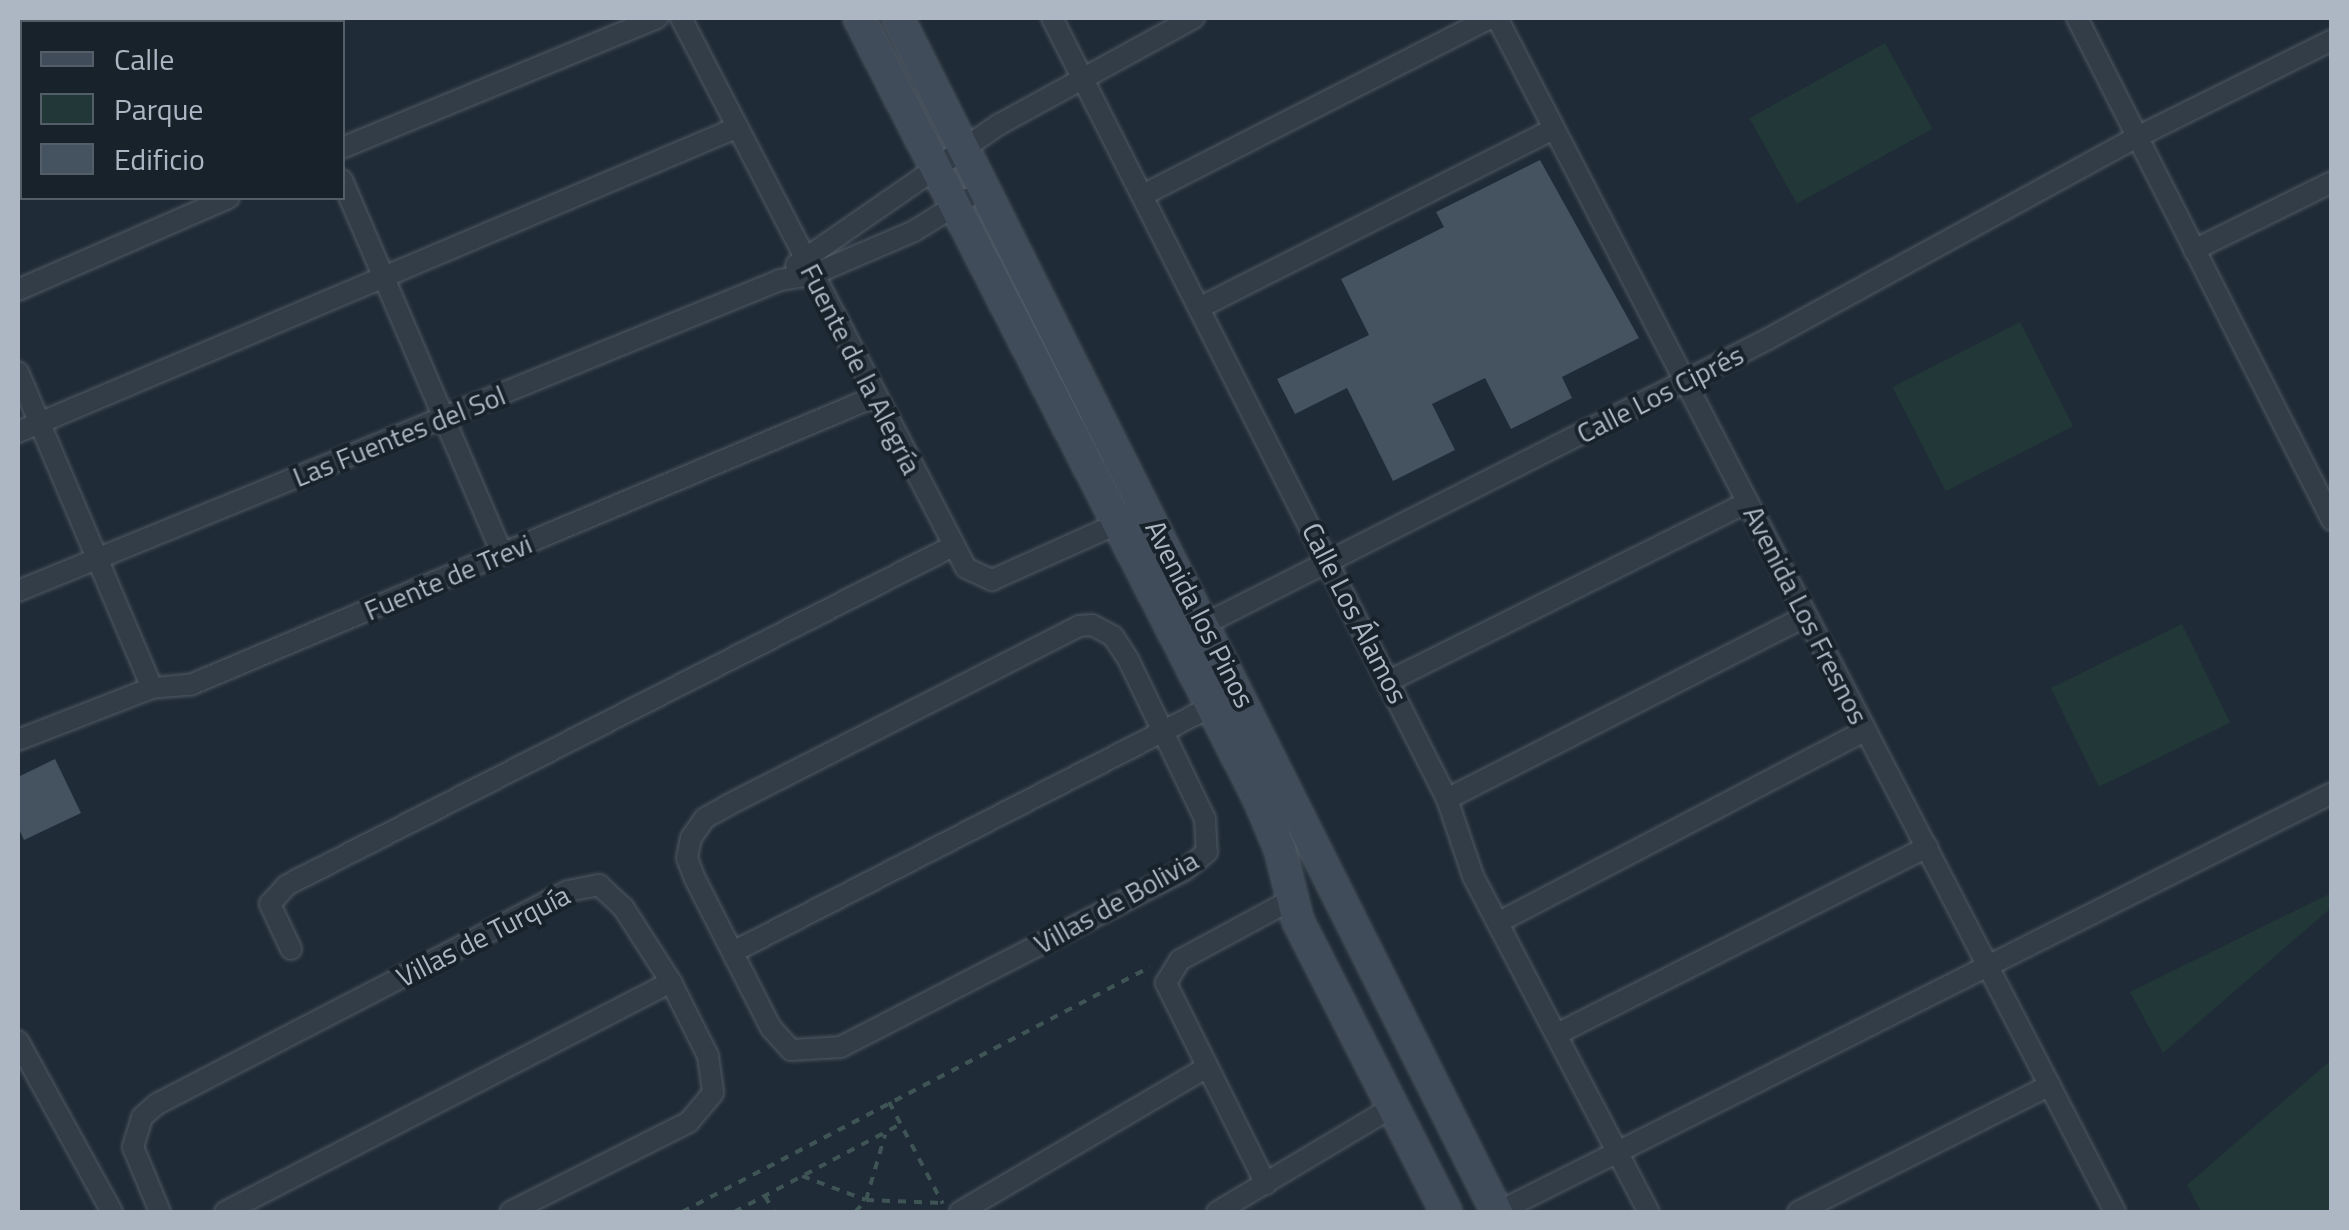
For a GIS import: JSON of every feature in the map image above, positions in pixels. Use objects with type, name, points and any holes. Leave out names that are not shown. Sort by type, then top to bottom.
[{"type":"street","points":[[345,147],[656,18]]},
{"type":"street","name":"Fuente de la Alegría","points":[[682,18],[874,397],[972,574],[992,580],[1119,523]]},
{"type":"street","name":"Avenida los Pinos","points":[[858,18],[1119,523],[1191,631],[1240,691],[1430,1085],[1497,1212]]},
{"type":"street","name":"Avenida los Pinos","points":[[898,18],[985,188],[1191,631],[1212,706],[1280,849],[1291,900],[1446,1212]]},
{"type":"street","name":"Calle Los Álamos","points":[[1052,18],[1447,799],[1458,843],[1649,1212]]},
{"type":"street","name":"Las Fuentes del Sol","points":[[808,266],[964,146],[1080,76],[1194,18]]},
{"type":"street","points":[[1144,195],[1494,18]]},
{"type":"street","name":"Avenida Los Fresnos","points":[[1494,18],[1988,961],[2113,1212]]},
{"type":"street","points":[[2081,19],[2136,136],[2332,520]]},
{"type":"street","name":"Calle Los Ciprés","points":[[1191,631],[1686,381],[2136,136],[2332,40]]},
{"type":"street","points":[[18,432],[736,128]]},
{"type":"street","points":[[1201,307],[1554,129]]},
{"type":"street","points":[[2194,250],[2332,182]]},
{"type":"street","points":[[345,187],[502,554]]},
{"type":"street","name":"Las Fuentes del Sol","points":[[18,590],[780,280],[956,206],[985,188]]},
{"type":"street","points":[[18,290],[224,200]]},
{"type":"street","points":[[18,372],[152,688]]},
{"type":"street","name":"Fuente de Trevi","points":[[18,740],[152,688],[190,684],[874,397]]},
{"type":"street","points":[[1389,682],[1748,502]]},
{"type":"street","points":[[291,949],[272,913],[273,896],[287,885],[954,546]]},
{"type":"street","points":[[1447,799],[1806,616]]},
{"type":"street","name":"Villas de Bolivia","points":[[1078,626],[1113,636],[1163,731],[1205,819],[1210,842],[1200,861],[842,1047],[805,1054],[780,1042],[687,858],[690,838],[705,818],[1078,626]]},
{"type":"street","points":[[733,952],[1240,691]]},
{"type":"street","points":[[1499,922],[1866,730]]},
{"type":"street","points":[[1497,1212],[1988,961],[2332,793]]},
{"type":"street","points":[[1558,1034],[1927,847]]},
{"type":"street","name":"Villas de Turquía","points":[[160,1212],[134,1147],[142,1117],[158,1104],[568,891],[599,885],[612,892],[671,982],[708,1056],[713,1093],[706,1108],[510,1212]]},
{"type":"street","points":[[1266,1184],[1168,995],[1169,972],[1291,900]]},
{"type":"street","points":[[225,1212],[671,982]]},
{"type":"street","points":[[18,1041],[112,1212]]},
{"type":"street","points":[[951,1208],[1204,1069]]},
{"type":"street","points":[[1798,1212],[2050,1084]]},
{"type":"street","points":[[1218,1212],[1430,1085]]},
{"type":"path","points":[[682,1212],[1139,970],[1169,972]]},
{"type":"path","points":[[889,1102],[951,1208]]},
{"type":"path","points":[[734,1212],[899,1125]]},
{"type":"path","points":[[854,1212],[866,1200],[886,1132]]},
{"type":"path","points":[[802,1176],[866,1200],[951,1208]]},
{"type":"path","points":[[765,1196],[774,1212]]},
{"type":"path","points":[[948,1212],[951,1208]]},
{"type":"green space","points":[[1885,43],[1933,129],[1797,204],[1749,118]]},
{"type":"green space","points":[[2020,322],[2073,426],[1946,491],[1893,387]]},
{"type":"green space","points":[[2182,624],[2230,723],[2099,787],[2051,688]]},
{"type":"green space","points":[[2331,893],[2331,908],[2163,1053],[2130,992]]},
{"type":"green space","points":[[2331,1060],[2331,1212],[2201,1212],[2187,1185]]},
{"type":"building","points":[[1540,160],[1639,338],[1562,377],[1572,398],[1511,429],[1485,378],[1432,404],[1455,450],[1393,481],[1347,388],[1295,414],[1277,379],[1369,335],[1341,279],[1444,227],[1436,212]]},
{"type":"building","points":[[55,759],[81,813],[24,840],[18,827],[18,777]]}]
